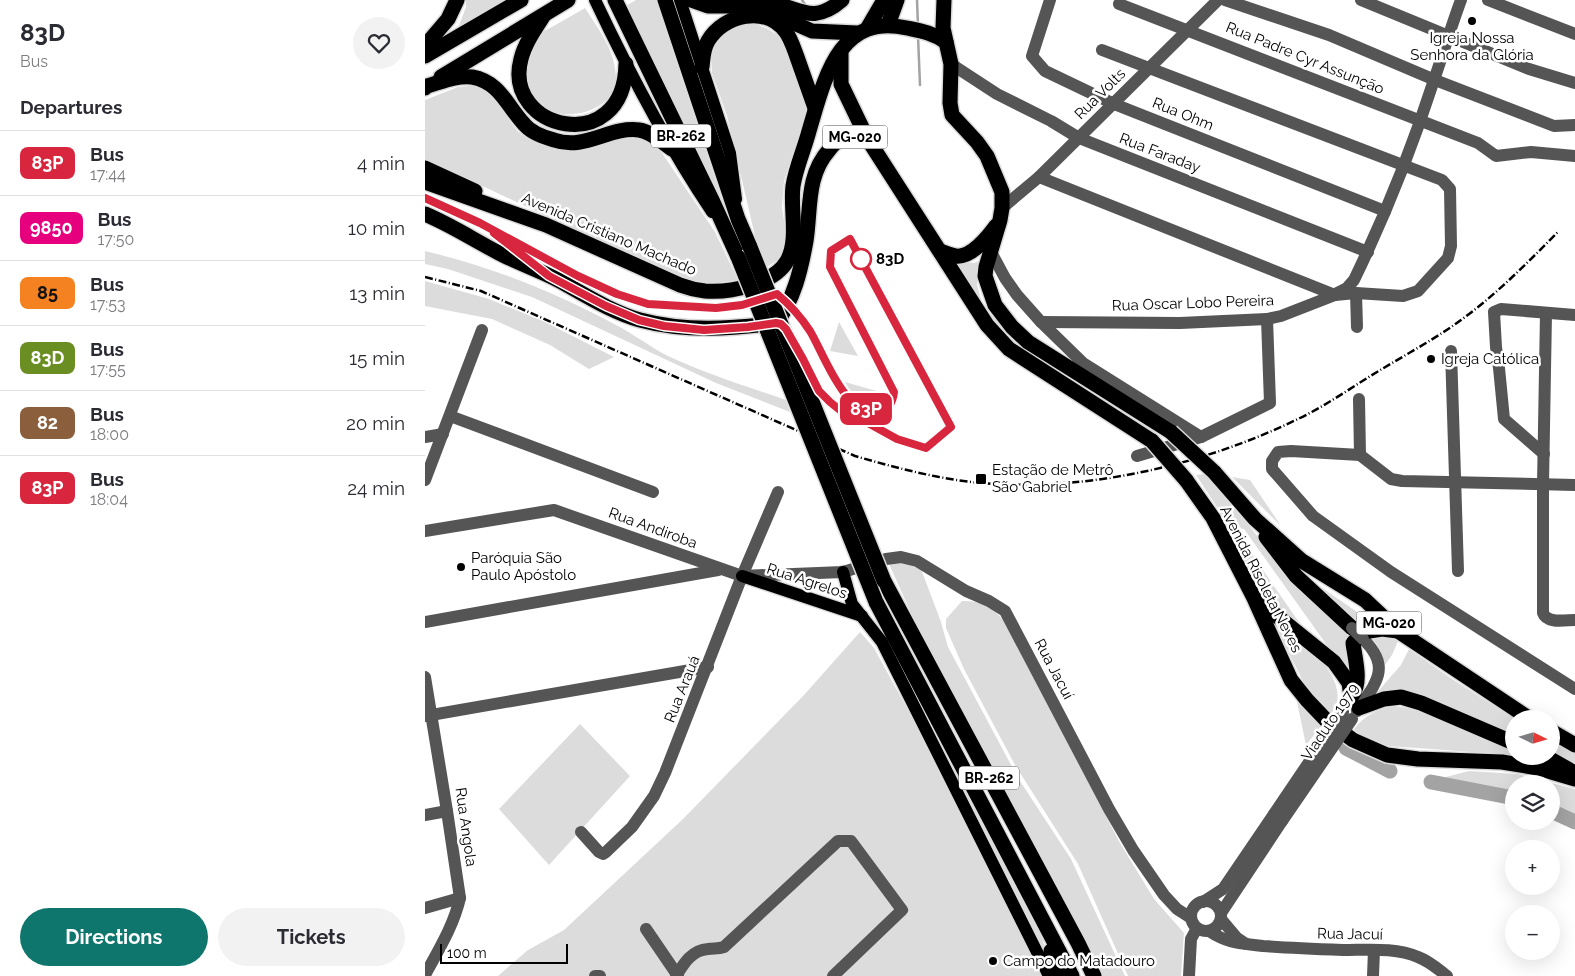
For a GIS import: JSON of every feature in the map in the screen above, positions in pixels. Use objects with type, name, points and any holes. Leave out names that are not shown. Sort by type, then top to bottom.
[{"type":"highway","points":[[425,46],[444,24],[457,0]]},
{"type":"highway","points":[[425,56],[521,0]]},
{"type":"highway","points":[[426,87],[568,0]]},
{"type":"highway","name":"BR-262","points":[[615,0],[729,237],[876,602],[1072,976]]},
{"type":"highway","name":"BR-262","points":[[665,0],[738,219],[884,581],[1094,976]]},
{"type":"highway","points":[[691,0],[708,6],[755,6],[773,3],[813,14],[831,9],[842,0]]},
{"type":"highway","points":[[815,108],[829,69],[847,42],[862,31],[884,0]]},
{"type":"highway","points":[[895,26],[897,0]]},
{"type":"highway","points":[[944,0],[943,28],[951,64],[952,115],[987,156],[1002,192],[1001,214],[985,276]]},
{"type":"highway","points":[[755,6],[812,31],[862,31],[895,26],[935,34],[946,42]]},
{"type":"highway","points":[[544,14],[526,46],[521,60],[519,76],[523,91],[531,104],[542,115],[555,122],[571,125],[586,123],[600,117],[612,107],[621,95],[626,80],[626,64]]},
{"type":"highway","points":[[702,67],[708,40],[725,24],[745,16],[769,19],[781,26],[789,36],[815,108]]},
{"type":"highway","name":"MG-020","points":[[841,51],[841,84],[845,94],[867,138],[940,251]]},
{"type":"highway","points":[[426,87],[457,78],[471,77],[481,80],[500,93],[524,125],[542,136],[557,142],[589,141],[621,131],[639,130],[658,139],[672,149]]},
{"type":"highway","name":"Avenida Cristiano Machado","points":[[425,182],[546,225],[679,285],[695,290],[718,291],[757,284],[780,270],[788,260],[793,234],[793,186],[815,108]]},
{"type":"highway","name":"MG-020","points":[[425,214],[454,227],[500,253],[606,306],[639,320],[664,326],[704,330],[776,323],[789,304],[793,293],[806,239],[812,180],[824,155],[834,143],[841,139],[853,137],[867,138]]},
{"type":"highway","points":[[425,168],[477,192],[514,206],[546,225]]},
{"type":"highway","points":[[940,251],[957,257],[977,248],[989,236],[1001,214]]},
{"type":"highway","name":"Avenida Risoleta Neves","points":[[940,251],[987,325],[1009,349],[1152,440],[1186,480],[1213,518],[1253,596],[1291,680],[1327,721],[1353,740],[1387,755],[1418,759],[1502,762],[1538,768],[1575,778]]},
{"type":"highway","name":"Avenida Risoleta Neves","points":[[985,276],[995,305],[1012,327],[1028,342],[1175,428],[1255,518],[1302,561],[1365,600],[1398,631],[1516,710]]},
{"type":"highway","points":[[1255,518],[1267,540],[1295,576],[1352,628]]},
{"type":"highway","points":[[1253,596],[1334,662],[1349,683],[1351,709]]},
{"type":"highway","points":[[1351,709],[1358,680],[1353,643],[1363,632],[1382,629],[1398,631]]},
{"type":"highway","points":[[1351,709],[1384,699],[1401,697],[1421,703],[1505,739]]},
{"type":"highway","points":[[1560,736],[1575,745]]},
{"type":"highway","points":[[1560,764],[1575,773]]},
{"type":"highway","points":[[1037,909],[1059,976]]},
{"type":"main road","name":"BR-262","points":[[595,0],[626,64],[672,149],[729,237]]},
{"type":"main road","name":"BR-262","points":[[680,0],[730,153],[738,219]]},
{"type":"main road","points":[[843,572],[852,604],[882,642],[1049,976]]},
{"type":"main road","name":"Rua Agrelos","points":[[742,576],[862,616]]},
{"type":"street","name":"Rua Ohm","points":[[1050,0],[1032,56],[1045,71],[1114,104],[1385,211]]},
{"type":"street","name":"Rua Volts","points":[[1001,214],[1218,0]]},
{"type":"street","points":[[1225,0],[1329,35],[1435,80],[1554,126],[1575,125]]},
{"type":"street","points":[[1361,0],[1529,69],[1575,83]]},
{"type":"street","points":[[1039,177],[1335,295],[1347,288],[1354,280],[1368,252],[1435,80],[1448,35],[1461,0]]},
{"type":"street","points":[[1488,0],[1575,34]]},
{"type":"street","name":"Rua Padre Cyr Assunção","points":[[1119,4],[1478,144],[1496,156],[1531,152],[1575,156]]},
{"type":"street","points":[[1102,50],[1403,166]]},
{"type":"street","name":"Rua Faraday","points":[[951,64],[997,94],[1051,121],[1079,138],[1368,252]]},
{"type":"street","name":"Rua Oscar Lobo Pereira","points":[[1041,322],[1180,323],[1267,319],[1281,316],[1335,295],[1356,292],[1403,296],[1418,291],[1447,258],[1451,246],[1450,189],[1442,180],[1403,166]]},
{"type":"street","points":[[992,248],[1005,278],[1017,295],[1041,322],[1083,363],[1175,428],[1201,437]]},
{"type":"street","points":[[985,276],[1017,295]]},
{"type":"street","points":[[1356,292],[1357,328]]},
{"type":"street","points":[[1544,454],[1504,419],[1502,414],[1494,312],[1501,309],[1575,315]]},
{"type":"street","points":[[1546,313],[1543,613],[1549,620],[1575,620]]},
{"type":"street","points":[[1137,456],[1201,437],[1270,403],[1267,319]]},
{"type":"street","points":[[425,480],[482,330]]},
{"type":"street","points":[[1451,351],[1458,571]]},
{"type":"street","points":[[1359,398],[1359,455]]},
{"type":"street","points":[[450,416],[653,492]]},
{"type":"street","points":[[425,437],[443,434]]},
{"type":"street","points":[[1575,485],[1402,481],[1391,479],[1359,455],[1291,451],[1278,452],[1272,461],[1272,469],[1313,516],[1391,572],[1575,689]]},
{"type":"street","name":"Rua Arauá","points":[[581,832],[603,854],[632,828],[654,796],[708,667],[742,576],[778,492]]},
{"type":"street","name":"Rua Andiroba","points":[[425,531],[554,510],[742,576]]},
{"type":"street","name":"Rua Jacuí","points":[[742,576],[843,572],[886,558],[901,557],[917,561],[966,591],[989,601],[1005,612],[1109,809],[1163,895],[1177,909],[1199,926],[1223,940],[1235,943],[1296,949],[1400,952],[1418,957],[1447,976]]},
{"type":"street","points":[[425,622],[721,569]]},
{"type":"street","name":"Viaduto 1979","points":[[1278,818],[1351,709],[1375,684],[1379,670],[1379,658],[1373,649],[1352,628]]},
{"type":"street","points":[[428,716],[708,667]]},
{"type":"street","name":"Rua Angola","points":[[425,677],[428,716],[447,811],[459,898],[450,927],[425,975]]},
{"type":"street","points":[[425,815],[447,811]]},
{"type":"street","points":[[1189,976],[1191,939],[1199,926],[1194,908],[1223,888],[1278,818]]},
{"type":"street","points":[[1199,926],[1217,927],[1221,916],[1278,818]]},
{"type":"street","points":[[646,929],[677,976],[688,958],[697,952],[724,947],[838,842],[851,841],[902,910],[833,976]]},
{"type":"street","points":[[1163,895],[1180,902],[1212,902],[1216,905],[1221,916],[1237,938],[1246,944]]},
{"type":"street","points":[[427,908],[459,898]]},
{"type":"street","points":[[1373,976],[1374,950]]},
{"type":"street","points":[[595,976],[600,976]]},
{"type":"shaded area","points":[[466,0],[504,0],[457,31],[466,7]]},
{"type":"shaded area","points":[[636,0],[656,0],[731,227],[624,7]]},
{"type":"shaded area","points":[[585,8],[601,32],[613,58],[616,77],[612,93],[601,104],[586,112],[568,114],[551,111],[537,102],[528,85],[530,45],[536,35]]},
{"type":"shaded area","points":[[753,23],[768,29],[784,40],[811,110],[805,135],[793,152],[784,181],[782,207],[786,234],[784,250],[778,260],[765,268],[758,249],[727,116],[712,73],[711,53],[719,37],[736,26]]},
{"type":"shaded area","points":[[479,85],[500,105],[518,132],[545,146],[564,150],[582,150],[626,138],[638,138],[656,144],[715,232],[738,280],[708,283],[678,278],[425,159],[425,100],[458,87]]},
{"type":"shaded area","points":[[425,251],[475,265],[546,291],[616,325],[668,356],[711,374],[786,400],[790,412],[716,383],[532,297],[448,269],[425,264]]},
{"type":"shaded area","points":[[984,259],[977,284],[982,305],[1008,334],[1048,362],[1158,431],[1152,434],[1009,342],[976,301],[956,262],[974,263]]},
{"type":"shaded area","points":[[425,281],[489,299],[545,322],[614,357],[589,369],[550,345],[492,319],[425,306]]},
{"type":"shaded area","points":[[839,322],[858,356],[830,351]]},
{"type":"shaded area","points":[[845,382],[880,392],[882,396],[872,402],[866,402],[856,397]]},
{"type":"shaded area","points":[[1205,474],[1251,528],[1288,576],[1353,635],[1354,683],[1244,529],[1230,527],[1196,475]]},
{"type":"shaded area","points":[[1232,477],[1250,480],[1281,526]]},
{"type":"shaded area","points":[[1236,539],[1242,540],[1312,641],[1259,595]]},
{"type":"shaded area","points":[[898,561],[921,569],[941,622],[948,647],[1018,778],[1071,859],[1125,976],[1101,976],[938,673],[889,564]]},
{"type":"shaded area","points":[[1302,574],[1376,625],[1363,628],[1314,587]]},
{"type":"shaded area","points":[[962,601],[977,602],[987,606],[1007,624],[1120,843],[1154,899],[1184,933],[1181,976],[1128,976],[1078,864],[1015,765],[964,669],[946,628],[946,619]]},
{"type":"shaded area","points":[[1268,612],[1319,657],[1329,672],[1336,686],[1337,700],[1331,714],[1306,687]]},
{"type":"shaded area","points":[[867,616],[891,637],[1033,909],[1049,960],[963,792]]},
{"type":"shaded area","points":[[860,632],[874,648],[920,732],[1042,976],[498,976],[528,950],[564,930],[683,819],[804,695]]},
{"type":"shaded area","points":[[1367,634],[1385,636],[1398,641],[1385,665],[1379,648]]},
{"type":"shaded area","points":[[1409,649],[1505,713],[1505,734],[1444,709],[1373,697],[1401,665]]},
{"type":"shaded area","points":[[1297,702],[1321,726],[1306,745]]},
{"type":"shaded area","points":[[1391,706],[1420,709],[1505,743],[1505,754],[1389,746],[1364,738],[1354,729],[1370,714]]},
{"type":"shaded area","points":[[580,724],[630,776],[549,865],[499,809]]},
{"type":"shaded area","points":[[1560,744],[1575,752],[1575,765],[1560,758]]},
{"type":"shaded area","points":[[1469,771],[1521,775],[1505,775],[1505,792],[1438,779]]},
{"type":"shaded area","points":[[1560,785],[1575,789],[1575,819],[1560,813]]},
{"type":"waterway","points":[[802,0],[807,7]]},
{"type":"waterway","points":[[917,0],[918,26]]},
{"type":"waterway","points":[[918,36],[920,85]]},
{"type":"waterway","points":[[1346,748],[1390,771]]},
{"type":"waterway","points":[[1431,782],[1505,796]]},
{"type":"waterway","points":[[1560,815],[1575,822]]},
{"type":"railway","points":[[425,277],[481,291],[855,456],[949,479],[1021,485],[1104,479],[1145,472],[1225,449],[1263,435],[1300,418],[1330,402],[1461,320],[1499,289],[1559,231]]},
{"type":"bus line","name":"83P","points":[[425,198],[480,223],[578,276],[617,294],[648,304],[669,307],[716,308],[742,305],[777,294],[789,304],[809,330],[833,376],[855,405],[874,412],[883,410],[892,404],[894,392],[829,263],[831,251],[850,239],[951,427],[926,448],[897,439],[868,423],[846,415],[830,402],[819,391],[786,329],[781,324],[704,330],[664,326],[639,320],[606,306],[549,276],[494,233]]},
{"type":"place","name":"Igreja Nossa Senhora da Glória","points":[[1472,21]]},
{"type":"place","name":"83D","points":[[861,259]]},
{"type":"place","name":"Igreja Católica","points":[[1431,359]]},
{"type":"place","name":"Estação de Metrô São Gabriel","points":[[981,479]]},
{"type":"place","name":"Paróquia São Paulo Apóstolo","points":[[461,567]]},
{"type":"place","name":"Campo do Matadouro","points":[[993,961]]}]
